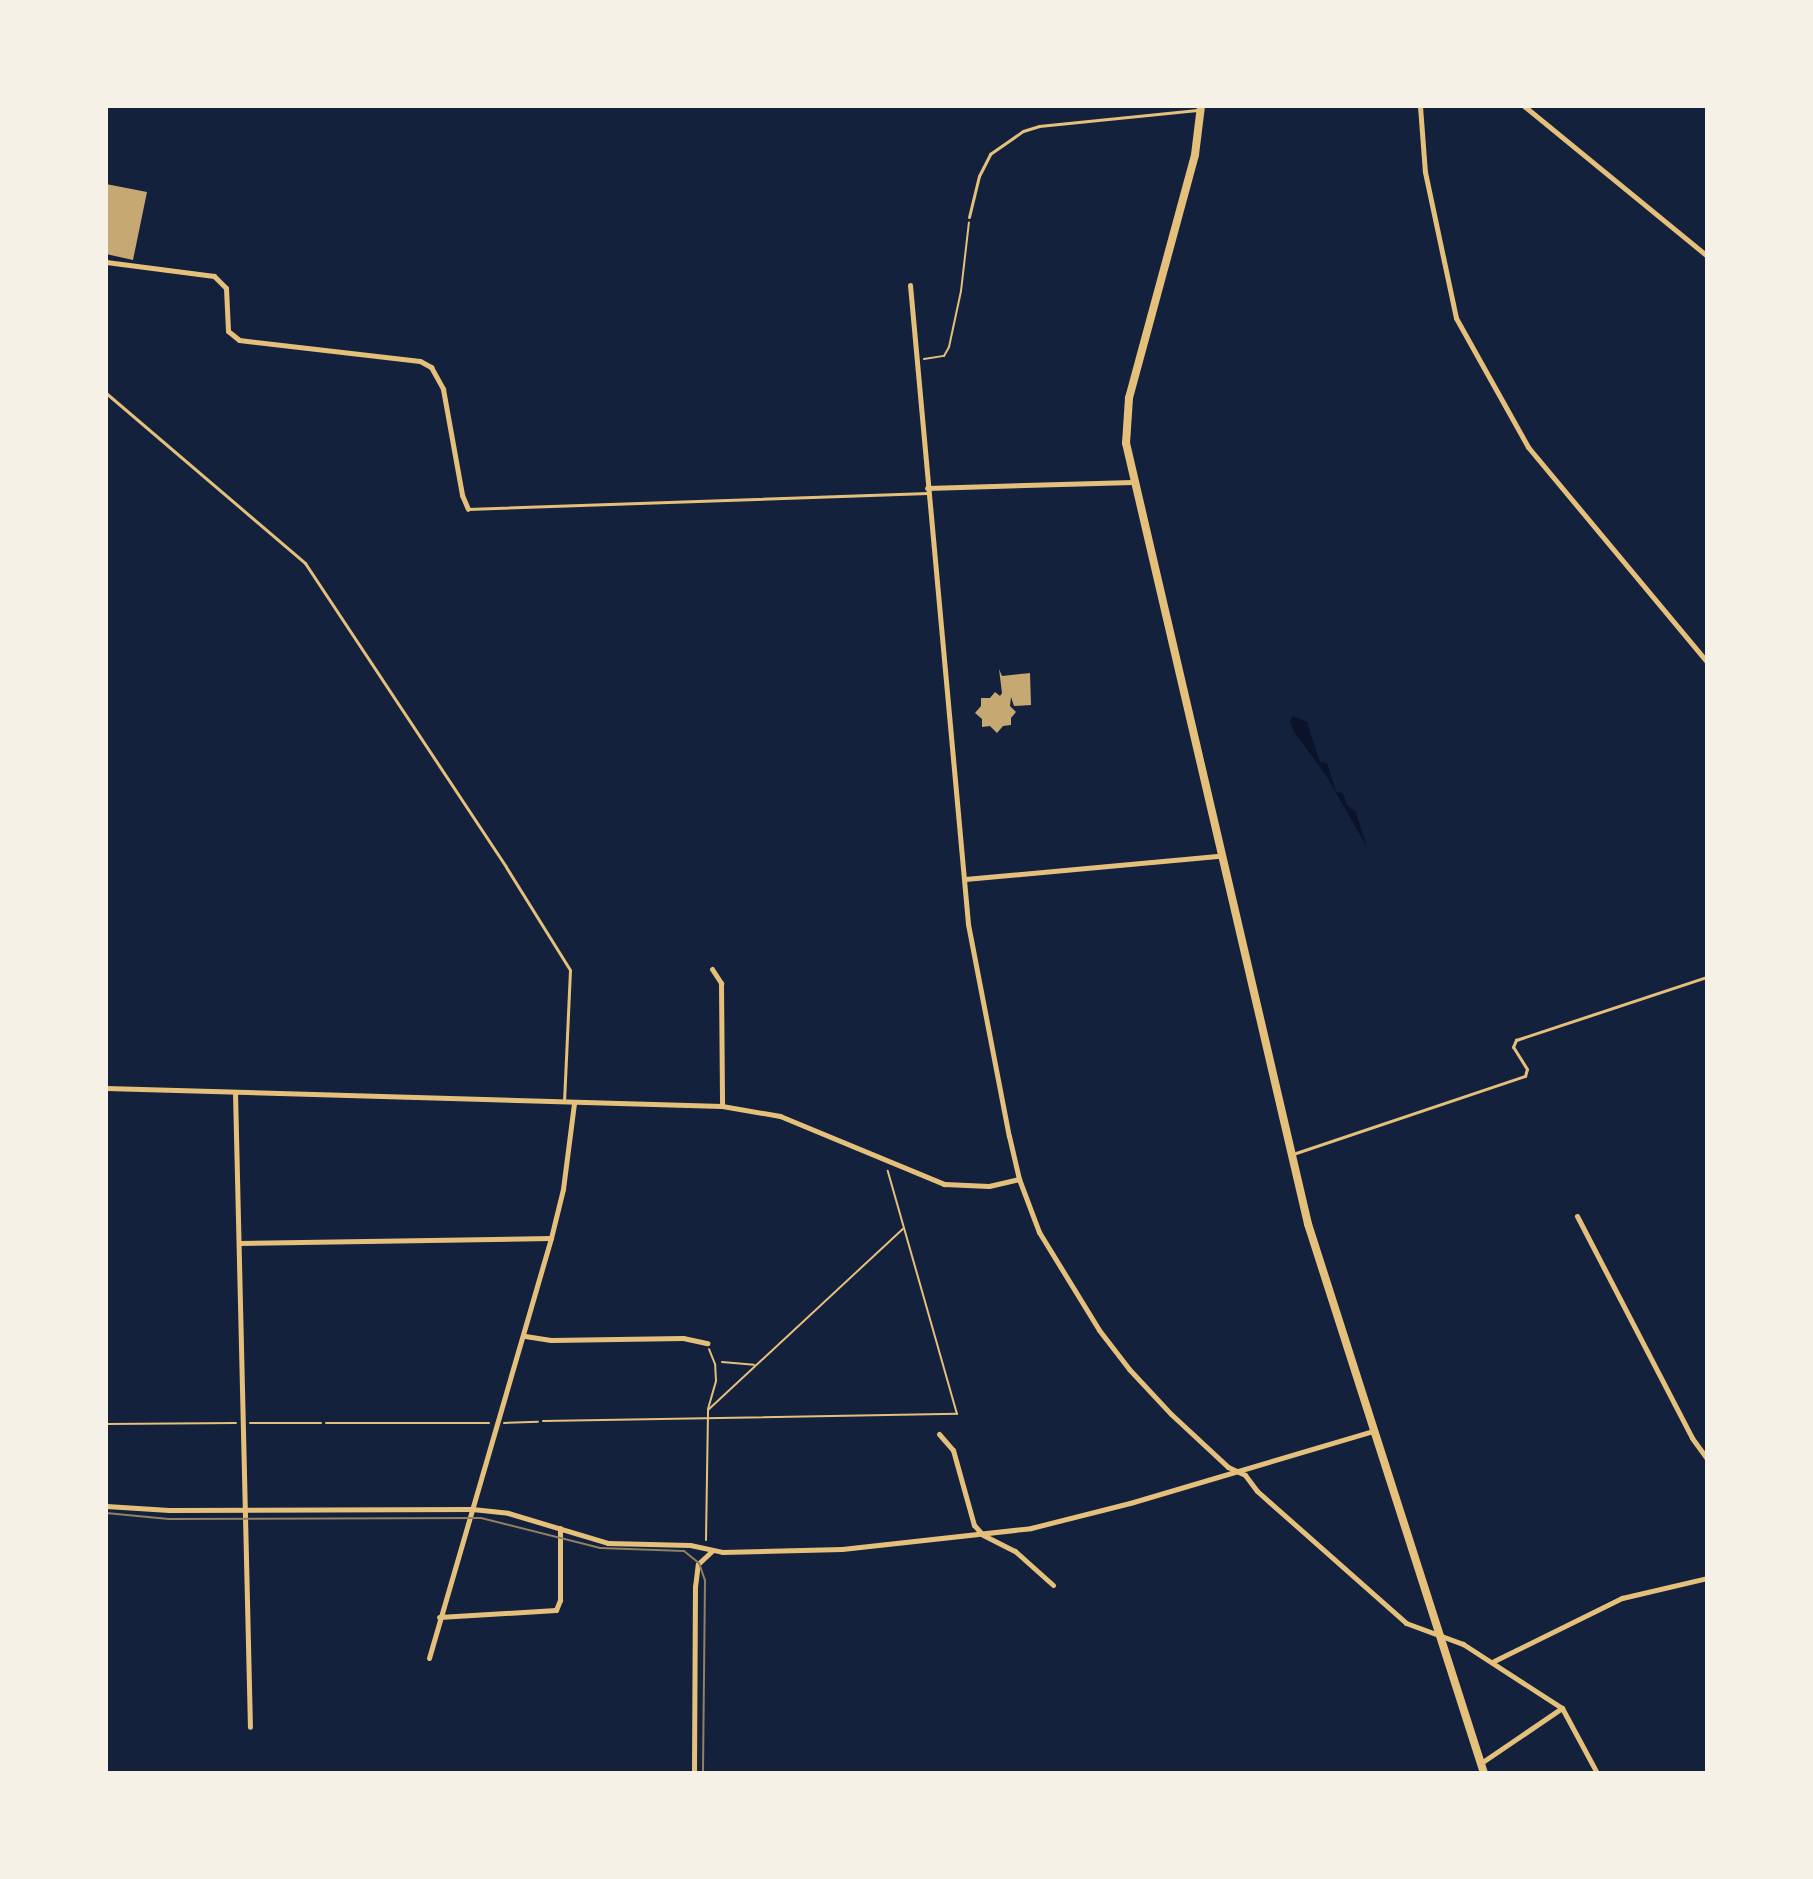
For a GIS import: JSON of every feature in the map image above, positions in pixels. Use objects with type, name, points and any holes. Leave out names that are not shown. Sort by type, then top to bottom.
[{"type":"main road","points":[[1201,108],[1195,155],[1129,398],[1125,437],[1308,1224],[1484,1773]]},
{"type":"street","points":[[1420,106],[1425,172],[1456,318],[1528,447],[1707,662]]},
{"type":"street","points":[[1524,106],[1707,256]]},
{"type":"street","points":[[106,262],[214,276],[226,288],[226,325],[239,340],[420,361],[431,367],[443,389],[462,495],[468,509]]},
{"type":"street","points":[[910,285],[965,879],[964,897],[980,996],[1019,1179],[1039,1232],[1099,1330],[1129,1369],[1171,1414],[1406,1623],[1463,1644],[1562,1708],[1597,1773]]},
{"type":"street","points":[[928,491],[1133,482]]},
{"type":"street","points":[[965,879],[1220,856]]},
{"type":"street","points":[[712,969],[721,983],[722,1106]]},
{"type":"street","points":[[106,1088],[722,1106],[780,1116],[944,1184],[989,1186],[1019,1179]]},
{"type":"street","points":[[235,1092],[250,1727]]},
{"type":"street","points":[[429,1658],[551,1238],[563,1189],[574,1103]]},
{"type":"street","points":[[1577,1216],[1692,1438],[1707,1459]]},
{"type":"street","points":[[239,1243],[551,1238]]},
{"type":"street","points":[[525,1336],[551,1340],[683,1338],[707,1343]]},
{"type":"street","points":[[106,1506],[472,1509],[500,1511],[608,1543],[670,1543],[713,1550],[811,1551],[983,1535],[1089,1515],[1373,1431]]},
{"type":"street","points":[[939,1434],[953,1450],[974,1525],[983,1535],[1015,1551],[1053,1585]]},
{"type":"street","points":[[439,1617],[550,1612],[558,1608],[560,1528]]},
{"type":"street","points":[[694,1773],[696,1579],[699,1563],[713,1550]]},
{"type":"street","points":[[1493,1661],[1622,1598],[1707,1578]]},
{"type":"street","points":[[1481,1763],[1562,1708]]},
{"type":"lane","points":[[969,217],[983,167],[995,148],[1012,136],[1039,126],[1201,108]]},
{"type":"lane","points":[[106,393],[305,563],[506,867],[570,970],[564,1100]]},
{"type":"lane","points":[[468,509],[928,491]]},
{"type":"lane","points":[[1292,1155],[1525,1076],[1527,1069],[1513,1047],[1516,1040],[1707,977]]},
{"type":"path","points":[[930,358],[947,354],[952,336],[969,217]]},
{"type":"path","points":[[543,1421],[957,1414],[888,1171]]},
{"type":"path","points":[[708,1410],[905,1227]]},
{"type":"path","points":[[706,1541],[706,1417],[716,1381],[715,1364],[707,1343]]},
{"type":"path","points":[[722,1362],[755,1365]]},
{"type":"path","points":[[504,1423],[538,1422]]},
{"type":"path","points":[[106,1424],[321,1423]]},
{"type":"path","points":[[326,1423],[494,1423]]},
{"type":"water","points":[[1293,716],[1307,722],[1320,762],[1327,763],[1336,792],[1343,793],[1347,805],[1356,812],[1367,847],[1327,777],[1294,732],[1290,721]]},
{"type":"building","points":[[106,184],[147,192],[133,260],[106,254]]},
{"type":"building","points":[[999,669],[1002,676],[1030,673],[1031,705],[1014,706],[1011,697],[1010,706],[1016,712],[1011,718],[1011,725],[1003,726],[997,733],[990,726],[982,727],[982,719],[975,713],[981,706],[981,698],[990,698],[995,692],[1000,696],[1002,693]]},
{"type":"tram line","points":[[106,1513],[169,1519],[481,1518],[600,1548],[684,1551],[699,1563],[705,1580],[703,1773]]}]
